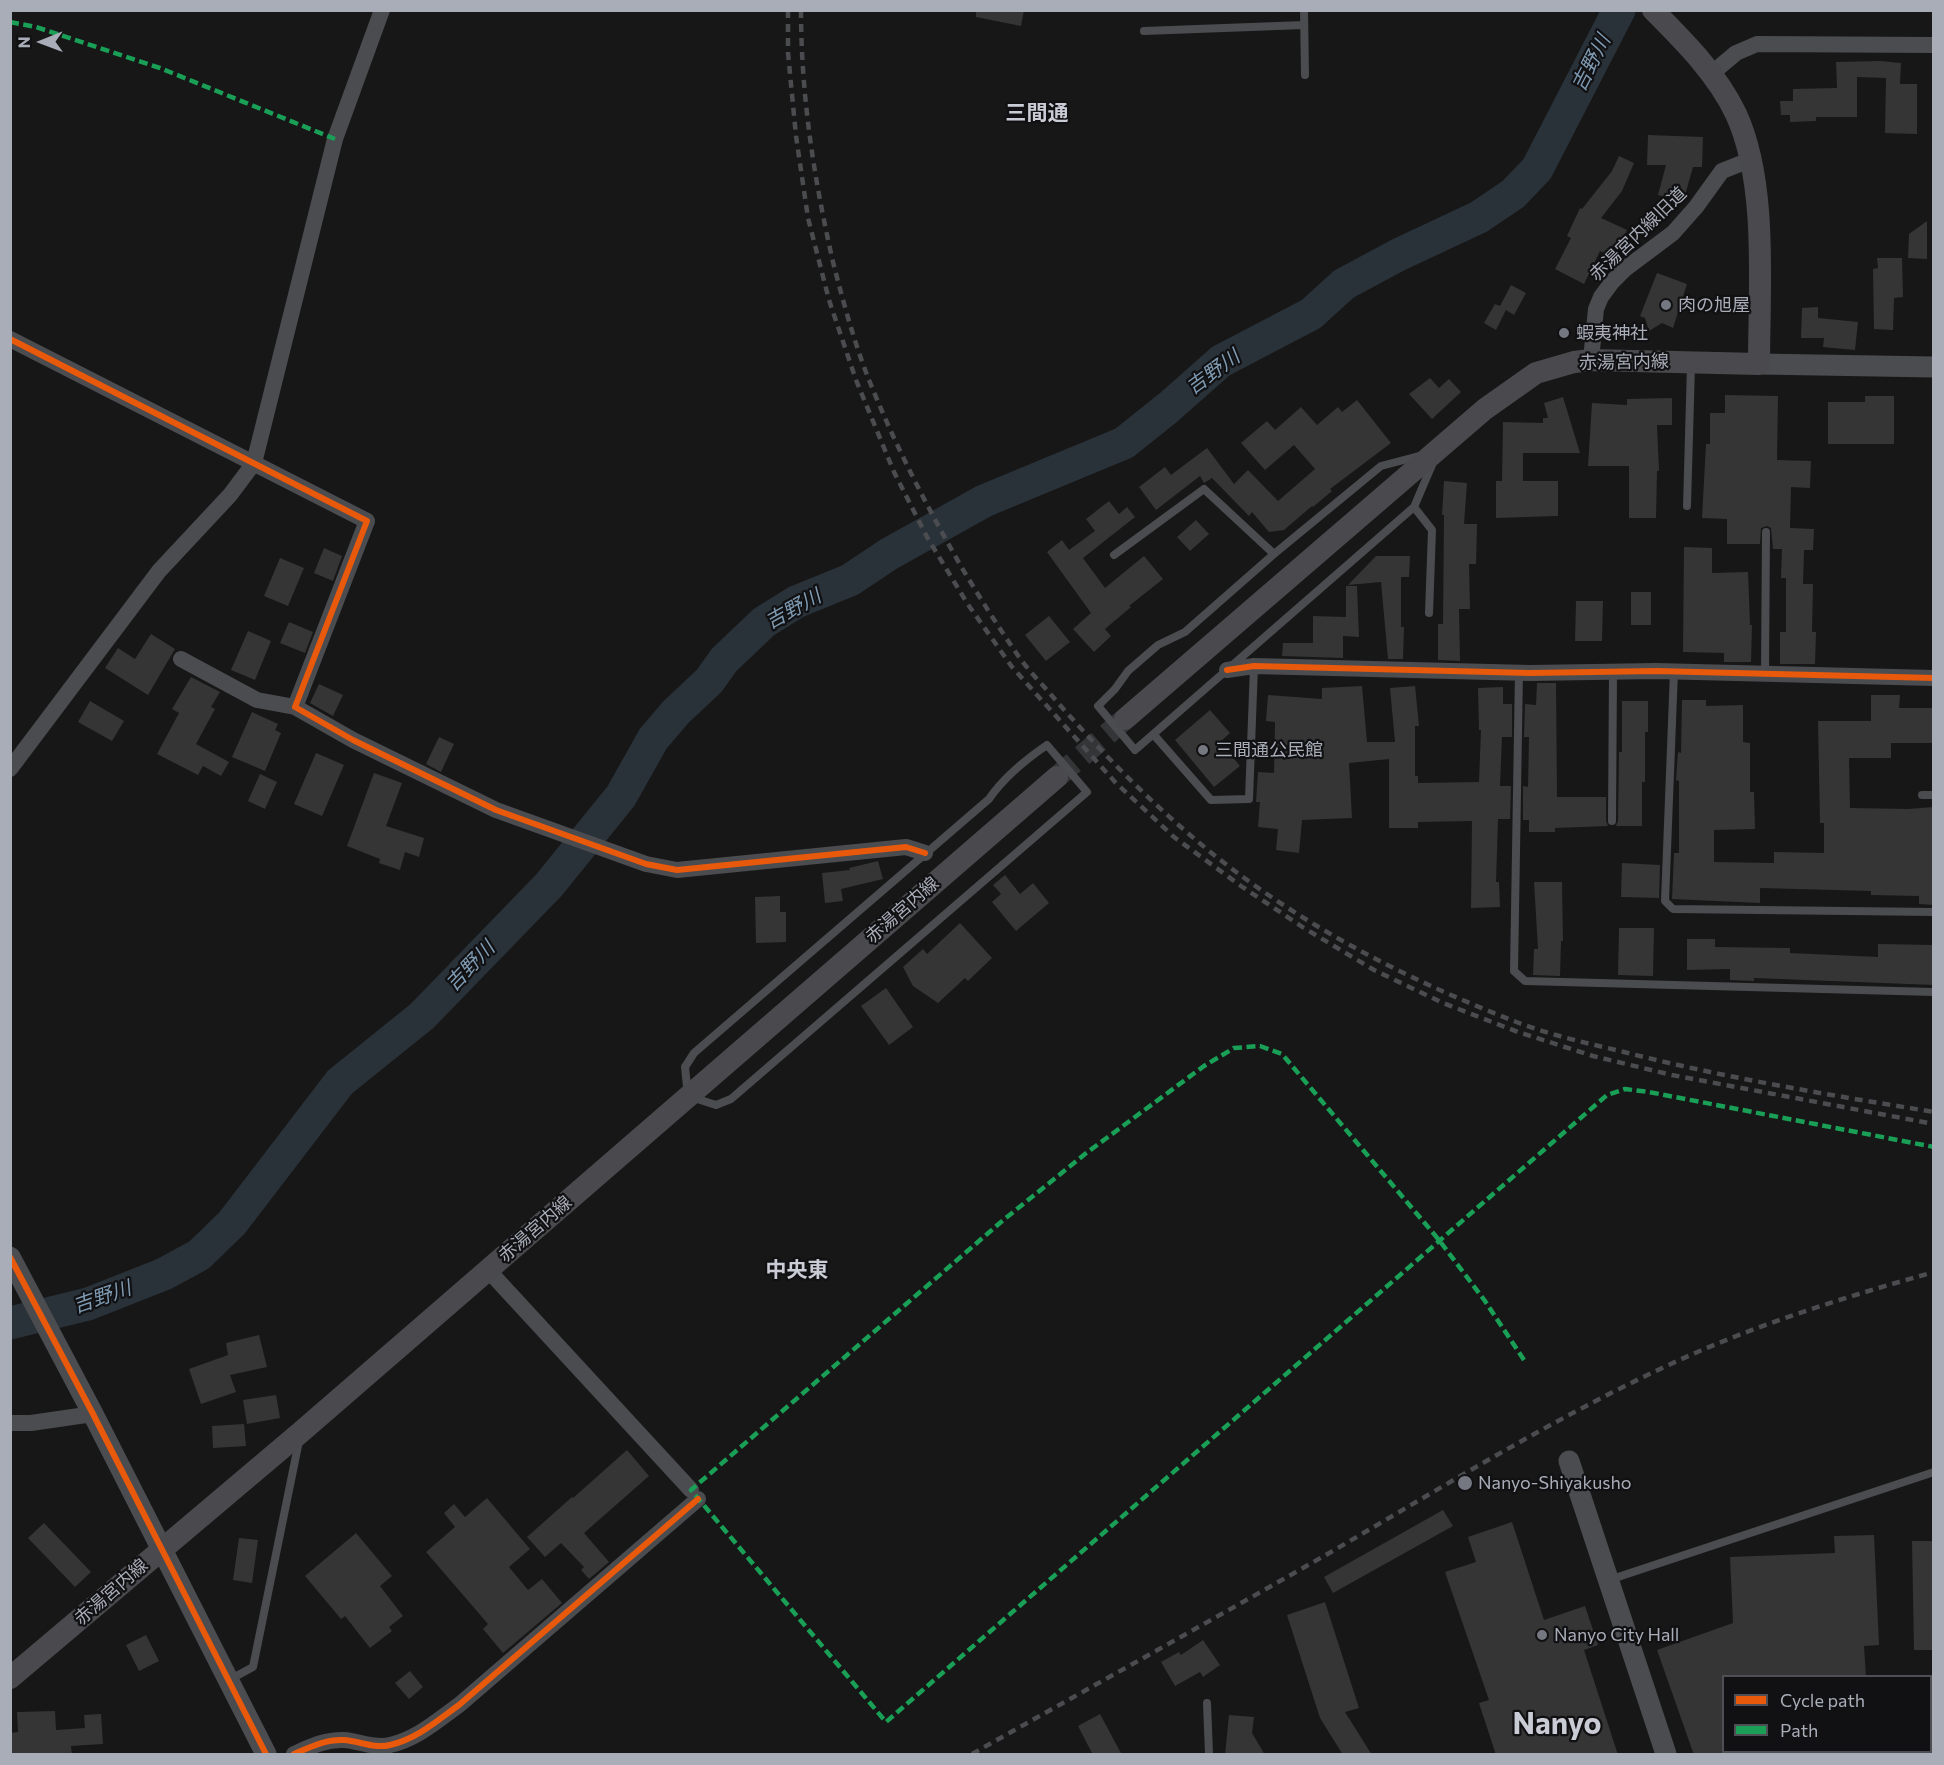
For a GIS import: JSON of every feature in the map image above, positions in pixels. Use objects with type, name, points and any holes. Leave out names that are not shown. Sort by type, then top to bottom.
[{"type":"main road","points":[[1653,10],[1680,37],[1711,74],[1736,115],[1750,160],[1758,210],[1758,364]]},
{"type":"main road","name":"赤湯宮内線","points":[[1125,718],[1485,409],[1536,373],[1553,366],[1591,360],[1758,364]]},
{"type":"main road","name":"赤湯宮内線","points":[[10,1678],[301,1432],[1057,777]]},
{"type":"street","points":[[10,769],[159,570],[230,495],[254,463],[334,139],[382,10]]},
{"type":"street","points":[[1711,74],[1736,53],[1757,44],[1934,45]]},
{"type":"street","name":"赤湯宮内線旧道","points":[[1591,360],[1596,309],[1601,297],[1612,282],[1673,233],[1696,207],[1722,171],[1750,160]]},
{"type":"street","points":[[10,339],[367,520],[295,707]]},
{"type":"street","points":[[1758,364],[1934,367]]},
{"type":"street","points":[[181,659],[257,700],[295,707],[353,740],[496,810],[646,864],[677,870],[906,847],[925,854]]},
{"type":"street","points":[[1227,670],[1254,666],[1519,672],[1674,671],[1934,678]]},
{"type":"street","points":[[10,1257],[229,1680],[260,1753]]},
{"type":"street","points":[[294,1755],[314,1745],[329,1741],[344,1740],[389,1746],[419,1734],[459,1704],[694,1494],[488,1270]]},
{"type":"street","points":[[10,1423],[31,1424],[93,1414]]},
{"type":"street","points":[[1569,1461],[1666,1755]]},
{"type":"lane","points":[[1304,10],[1305,75]]},
{"type":"lane","points":[[1143,31],[1304,25]]},
{"type":"lane","points":[[1687,506],[1691,362]]},
{"type":"lane","points":[[1438,450],[1414,507],[1135,750],[1098,706],[1115,689],[1128,671],[1158,645],[1185,632],[1274,554],[1381,466],[1438,450]]},
{"type":"lane","points":[[1114,555],[1204,489],[1274,554]]},
{"type":"lane","points":[[1414,507],[1432,530],[1429,613]]},
{"type":"lane","points":[[1765,673],[1766,531]]},
{"type":"lane","points":[[1154,735],[1211,800],[1249,799],[1254,666]]},
{"type":"lane","points":[[1674,671],[1665,901],[1673,909],[1934,912]]},
{"type":"lane","points":[[1519,672],[1514,971],[1525,981],[1934,992]]},
{"type":"lane","points":[[1612,821],[1613,672]]},
{"type":"lane","points":[[1047,745],[1087,792],[731,1099],[716,1105],[688,1096],[685,1067],[694,1053],[821,946],[989,799],[997,786],[1027,759],[1047,745]]},
{"type":"lane","points":[[1922,795],[1934,795]]},
{"type":"lane","points":[[229,1680],[253,1667],[301,1432]]},
{"type":"lane","points":[[1609,1580],[1934,1472]]},
{"type":"lane","points":[[1207,1703],[1209,1755]]},
{"type":"building","points":[[976,10],[1024,10],[1021,26],[976,17]]},
{"type":"building","points":[[1836,62],[1901,63],[1900,84],[1917,84],[1917,134],[1885,133],[1886,78],[1857,77],[1857,117],[1816,117],[1816,121],[1790,122],[1790,115],[1781,115],[1780,101],[1793,101],[1793,89],[1837,88]]},
{"type":"building","points":[[1648,135],[1703,137],[1702,167],[1693,167],[1683,202],[1658,195],[1666,165],[1647,165]]},
{"type":"building","points":[[1619,156],[1634,163],[1622,191],[1601,218],[1627,230],[1614,258],[1600,251],[1584,284],[1555,269],[1571,238],[1567,236],[1580,208],[1582,209],[1612,171]]},
{"type":"building","points":[[1927,221],[1927,259],[1908,258],[1909,234]]},
{"type":"building","points":[[1877,258],[1902,258],[1903,297],[1894,298],[1893,330],[1874,329],[1873,269],[1878,268]]},
{"type":"building","points":[[1657,273],[1687,284],[1673,328],[1662,323],[1649,331],[1645,318],[1640,316]]},
{"type":"building","points":[[1511,285],[1526,293],[1514,315],[1506,310],[1496,330],[1484,323],[1495,304],[1500,306]]},
{"type":"building","points":[[1818,307],[1818,318],[1858,322],[1855,350],[1823,347],[1824,338],[1801,338],[1802,308]]},
{"type":"building","points":[[1430,378],[1439,388],[1449,379],[1461,392],[1432,419],[1409,394]]},
{"type":"building","points":[[1725,395],[1778,396],[1777,460],[1811,461],[1810,488],[1791,487],[1790,528],[1814,529],[1813,550],[1804,550],[1803,584],[1813,584],[1812,632],[1816,632],[1815,664],[1780,664],[1780,632],[1786,632],[1786,578],[1781,578],[1782,549],[1773,549],[1771,528],[1767,526],[1761,528],[1760,544],[1727,544],[1727,519],[1702,518],[1706,444],[1710,444],[1710,413],[1725,413]]},
{"type":"building","points":[[1865,396],[1894,396],[1894,444],[1828,444],[1828,402],[1865,402]]},
{"type":"building","points":[[1563,397],[1580,453],[1523,453],[1523,481],[1558,481],[1558,516],[1496,518],[1496,481],[1502,481],[1503,422],[1543,423],[1543,418],[1548,418],[1544,403]]},
{"type":"building","points":[[1672,398],[1672,425],[1657,425],[1659,471],[1657,471],[1656,518],[1629,518],[1629,466],[1588,466],[1592,403],[1627,405],[1627,399]]},
{"type":"building","points":[[1357,400],[1391,443],[1330,489],[1332,491],[1284,530],[1269,532],[1252,512],[1249,516],[1212,478],[1204,483],[1200,476],[1156,510],[1139,487],[1165,467],[1171,475],[1207,448],[1234,484],[1248,470],[1278,501],[1315,469],[1294,445],[1265,470],[1241,443],[1267,421],[1275,430],[1301,407],[1317,425],[1338,407],[1342,412]]},
{"type":"building","points":[[1444,481],[1467,483],[1464,524],[1477,524],[1476,564],[1469,564],[1470,609],[1459,609],[1460,661],[1438,660],[1438,624],[1443,624]]},
{"type":"building","points":[[1109,501],[1119,514],[1127,507],[1135,517],[1083,558],[1105,588],[1144,556],[1163,579],[1105,629],[1111,636],[1094,652],[1073,629],[1091,613],[1047,552],[1062,540],[1069,550],[1095,531],[1086,519]]},
{"type":"building","points":[[1196,520],[1209,534],[1190,551],[1177,537]]},
{"type":"building","points":[[1684,547],[1712,548],[1712,573],[1748,572],[1750,625],[1752,625],[1751,662],[1724,662],[1724,653],[1683,652]]},
{"type":"building","points":[[324,548],[342,556],[333,581],[314,573]]},
{"type":"building","points":[[1376,556],[1410,556],[1409,577],[1401,577],[1403,659],[1388,659],[1381,582],[1348,585]]},
{"type":"building","points":[[280,558],[304,568],[288,606],[264,596]]},
{"type":"building","points":[[1346,586],[1357,586],[1359,637],[1343,636],[1343,658],[1282,656],[1283,643],[1313,643],[1313,616],[1346,617]]},
{"type":"building","points":[[1631,592],[1651,592],[1651,625],[1631,625]]},
{"type":"building","points":[[1576,601],[1603,601],[1602,641],[1575,641]]},
{"type":"building","points":[[1049,616],[1070,642],[1046,661],[1025,635]]},
{"type":"building","points":[[289,622],[313,632],[305,653],[280,643]]},
{"type":"building","points":[[248,631],[271,641],[255,680],[231,670]]},
{"type":"building","points":[[151,634],[175,649],[148,695],[105,668],[118,648],[135,659]]},
{"type":"building","points":[[191,677],[220,692],[211,707],[215,709],[196,744],[229,762],[221,776],[203,766],[198,775],[157,754],[179,713],[172,709]]},
{"type":"building","points":[[1537,683],[1556,683],[1557,797],[1606,797],[1608,826],[1555,828],[1555,832],[1529,832],[1529,820],[1523,820],[1523,786],[1528,787],[1529,737],[1524,737],[1525,704],[1536,705]]},
{"type":"building","points":[[319,684],[343,695],[333,716],[310,703]]},
{"type":"building","points":[[1362,686],[1367,742],[1395,742],[1390,688],[1415,686],[1419,726],[1415,726],[1415,776],[1418,776],[1418,783],[1479,782],[1481,730],[1479,730],[1478,688],[1503,687],[1503,704],[1512,704],[1512,737],[1502,737],[1500,786],[1511,786],[1510,819],[1498,819],[1496,882],[1499,882],[1500,907],[1471,908],[1472,821],[1418,822],[1418,828],[1389,828],[1389,759],[1349,763],[1352,818],[1302,820],[1299,853],[1276,850],[1278,829],[1258,827],[1260,802],[1256,802],[1258,772],[1274,773],[1275,722],[1266,721],[1268,695],[1322,699],[1322,688]]},
{"type":"building","points":[[1871,695],[1900,695],[1899,708],[1934,708],[1934,743],[1891,743],[1891,758],[1849,758],[1850,808],[1934,807],[1934,905],[1919,904],[1919,896],[1871,895],[1871,891],[1760,888],[1760,903],[1672,899],[1674,853],[1679,853],[1679,781],[1676,780],[1678,752],[1681,753],[1682,700],[1706,700],[1706,706],[1743,705],[1743,742],[1750,743],[1750,792],[1754,792],[1755,829],[1714,830],[1714,862],[1774,863],[1774,852],[1824,853],[1824,823],[1820,823],[1818,721],[1871,721]]},
{"type":"building","points":[[90,701],[124,721],[112,741],[78,722]]},
{"type":"building","points":[[1622,701],[1648,701],[1648,732],[1645,732],[1645,782],[1642,782],[1642,826],[1616,826],[1619,752],[1622,752]]},
{"type":"building","points":[[1210,710],[1230,733],[1220,742],[1240,766],[1214,787],[1175,740]]},
{"type":"building","points":[[252,712],[278,724],[275,730],[281,733],[265,771],[232,757]]},
{"type":"building","points":[[439,737],[454,744],[441,772],[426,764]]},
{"type":"building","points":[[316,753],[344,765],[322,816],[294,804]]},
{"type":"building","points":[[374,773],[402,783],[386,826],[424,838],[419,857],[405,852],[400,870],[379,863],[380,859],[347,846]]},
{"type":"building","points":[[260,774],[277,782],[265,809],[248,801]]},
{"type":"building","points":[[878,861],[883,879],[841,889],[843,901],[825,903],[822,873],[850,870],[849,868]]},
{"type":"building","points":[[1622,863],[1660,865],[1659,898],[1621,897]]},
{"type":"building","points":[[1005,875],[1020,894],[1033,883],[1049,903],[1016,931],[992,902],[1001,894],[993,885]]},
{"type":"building","points":[[1534,882],[1562,882],[1563,941],[1561,941],[1560,976],[1533,975],[1534,949],[1538,949]]},
{"type":"building","points":[[780,896],[780,912],[786,912],[786,942],[756,943],[755,897]]},
{"type":"building","points":[[960,923],[992,958],[968,981],[965,978],[938,1003],[913,986],[903,967],[923,949],[927,954]]},
{"type":"building","points":[[1619,928],[1654,928],[1653,976],[1618,975]]},
{"type":"building","points":[[1687,939],[1715,939],[1715,947],[1790,948],[1790,953],[1878,957],[1878,944],[1934,945],[1934,985],[1754,978],[1754,981],[1730,980],[1730,969],[1687,970]]},
{"type":"building","points":[[886,988],[913,1027],[889,1045],[861,1006]]},
{"type":"building","points":[[259,1335],[267,1367],[230,1375],[236,1392],[201,1404],[189,1369],[228,1355],[226,1343]]},
{"type":"building","points":[[276,1395],[280,1418],[247,1424],[243,1400]]},
{"type":"building","points":[[244,1424],[246,1446],[213,1448],[212,1426]]},
{"type":"building","points":[[627,1450],[649,1476],[584,1533],[609,1562],[589,1579],[581,1570],[584,1567],[561,1543],[545,1557],[527,1537]]},
{"type":"building","points":[[487,1498],[530,1549],[509,1567],[528,1590],[542,1579],[562,1603],[503,1653],[483,1629],[488,1624],[426,1552],[455,1527],[444,1513],[454,1504],[465,1517]]},
{"type":"building","points":[[1443,1510],[1453,1526],[1333,1593],[1324,1577]]},
{"type":"building","name":"Nanyo City Hall","points":[[1512,1522],[1544,1620],[1585,1606],[1598,1645],[1584,1650],[1618,1755],[1496,1755],[1479,1703],[1489,1700],[1445,1572],[1476,1562],[1468,1537]]},
{"type":"building","points":[[44,1523],[91,1572],[75,1587],[28,1538]]},
{"type":"building","points":[[356,1533],[392,1576],[380,1586],[403,1616],[389,1627],[392,1631],[370,1648],[345,1616],[341,1619],[305,1576]]},
{"type":"building","points":[[1874,1535],[1879,1645],[1864,1646],[1866,1675],[1722,1675],[1722,1753],[1724,1755],[1694,1755],[1657,1650],[1733,1623],[1730,1557],[1835,1553],[1834,1536]]},
{"type":"building","points":[[239,1538],[258,1540],[252,1583],[233,1580]]},
{"type":"building","points":[[1912,1541],[1934,1541],[1934,1650],[1914,1650]]},
{"type":"building","points":[[1325,1602],[1359,1708],[1345,1712],[1372,1755],[1343,1755],[1320,1718],[1287,1615]]},
{"type":"building","points":[[146,1635],[159,1661],[139,1671],[126,1645]]},
{"type":"building","points":[[1203,1640],[1220,1665],[1203,1677],[1200,1672],[1175,1686],[1161,1662],[1179,1652],[1181,1655]]},
{"type":"building","points":[[410,1671],[423,1687],[409,1699],[395,1683]]},
{"type":"building","points":[[55,1711],[56,1730],[85,1728],[84,1715],[101,1714],[103,1744],[71,1746],[72,1755],[12,1755],[10,1733],[18,1732],[17,1712]]},
{"type":"building","points":[[1100,1714],[1122,1755],[1093,1755],[1078,1726]]},
{"type":"building","points":[[1229,1715],[1254,1717],[1252,1733],[1265,1755],[1225,1755]]},
{"type":"waterway","name":"吉野川","points":[[10,1323],[88,1304],[164,1274],[199,1255],[232,1223],[340,1082],[422,1016],[549,885],[621,796],[653,739],[676,712],[709,681],[724,660],[764,622],[796,602],[850,580],[889,554],[984,501],[1124,443],[1221,361],[1311,314],[1344,284],[1398,255],[1479,217],[1513,194],[1537,169],[1619,10]]},
{"type":"tunnel","points":[[1057,777],[1125,719]]},
{"type":"railway","points":[[788,10],[788,53],[796,136],[808,218],[829,300],[856,380],[894,472],[927,537],[967,603],[1012,667],[1115,782],[1174,837],[1241,886],[1304,928],[1374,970],[1443,1003],[1518,1032],[1593,1056],[1672,1075],[1934,1124]]},
{"type":"railway","points":[[801,10],[806,106],[820,200],[833,262],[849,321],[879,404],[936,522],[1012,646],[1068,714],[1132,781],[1182,828],[1258,888],[1339,939],[1470,1003],[1514,1021],[1582,1042],[1700,1070],[1934,1112]]},
{"type":"railway","points":[[972,1754],[1331,1552],[1514,1445],[1607,1395],[1702,1350],[1759,1327],[1934,1272]]},
{"type":"marked path","points":[[10,22],[36,27],[160,68],[335,139]]},
{"type":"marked path","points":[[1524,1360],[1485,1301],[1439,1240],[1282,1054],[1260,1046],[1234,1048],[1204,1066],[1085,1154],[1001,1222],[691,1490],[886,1722],[1607,1095],[1625,1089],[1649,1092],[1934,1147]]},
{"type":"cycle path","points":[[10,339],[367,521],[295,707],[353,740],[496,810],[646,864],[677,870],[906,847],[925,853]]},
{"type":"cycle path","points":[[1227,670],[1254,666],[1530,673],[1656,671],[1934,678]]},
{"type":"cycle path","points":[[10,1257],[93,1414],[266,1754]]},
{"type":"cycle path","points":[[294,1754],[318,1744],[337,1740],[379,1746],[390,1745],[427,1728],[459,1705],[698,1499]]},
{"type":"place","name":"肉の旭屋","points":[[1666,305]]},
{"type":"place","name":"蝦夷神社","points":[[1564,333]]},
{"type":"place","name":"三間通公民館","points":[[1203,750]]},
{"type":"place","name":"Nanyo-Shiyakusho","points":[[1465,1483]]},
{"type":"place","name":"Nanyo City Hall","points":[[1542,1635]]},
{"type":"district","name":"三間通","points":[[1037,113]]},
{"type":"district","name":"中央東","points":[[797,1270]]},
{"type":"district","name":"Nanyo","points":[[1557,1724]]}]
